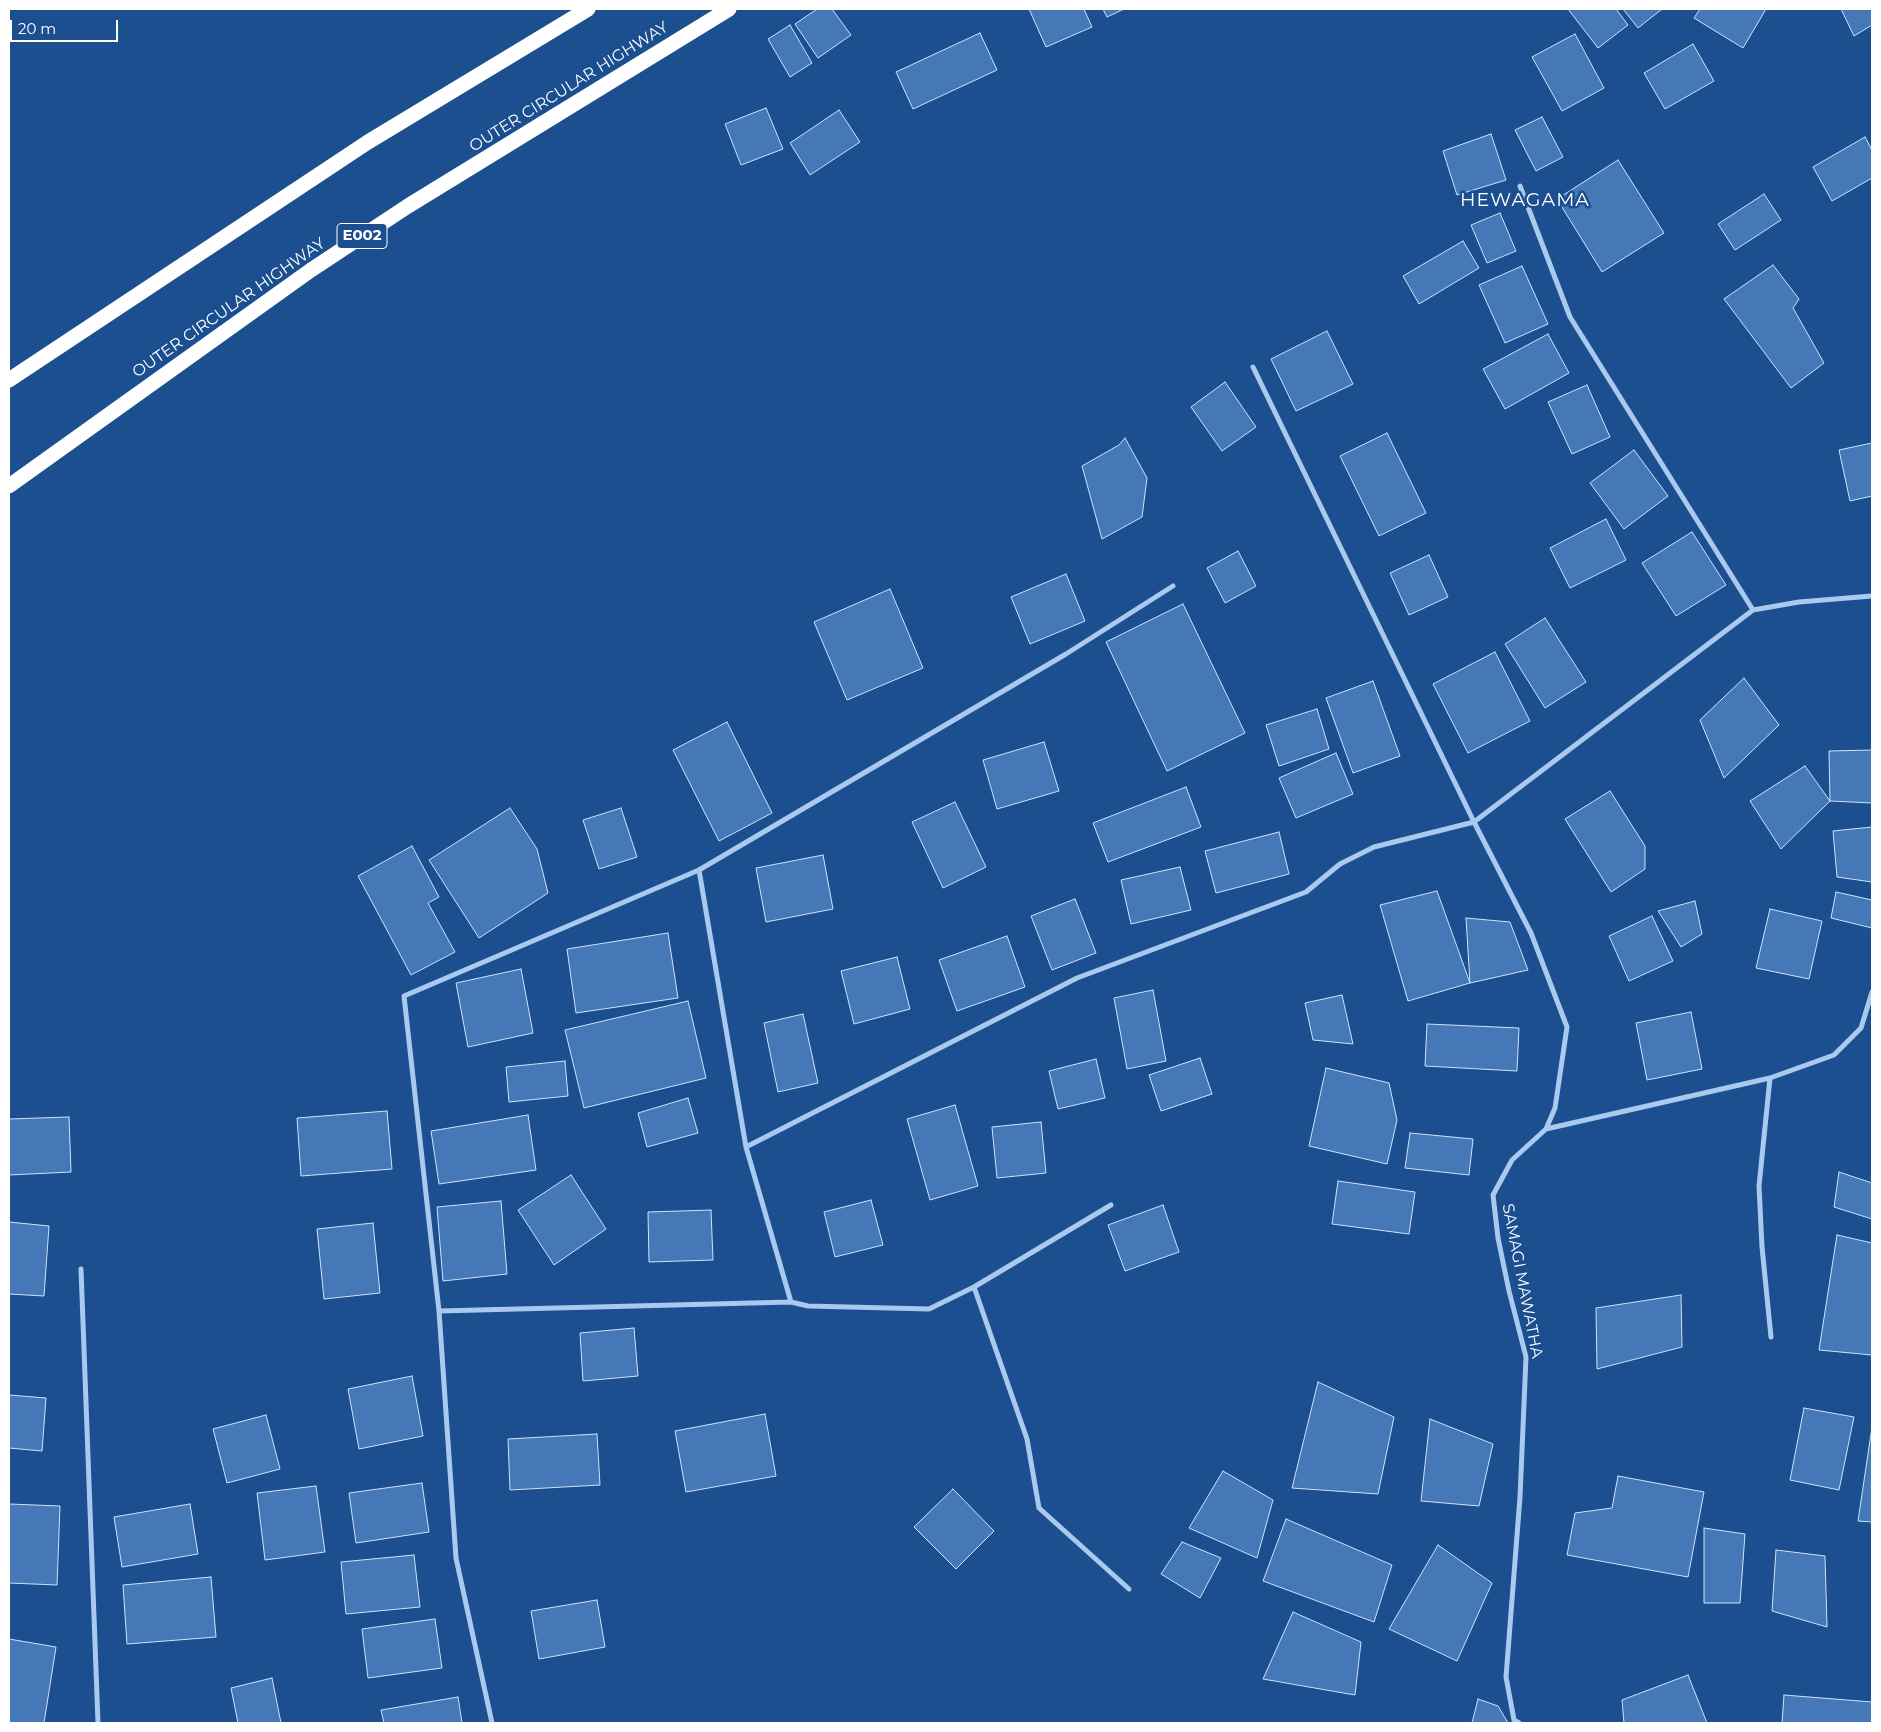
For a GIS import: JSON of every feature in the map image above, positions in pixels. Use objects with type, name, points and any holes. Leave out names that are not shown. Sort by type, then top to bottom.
[{"type":"highway","points":[[9,380],[368,142],[588,9]]},
{"type":"highway","name":"OUTER CIRCULAR HIGHWAY","points":[[9,486],[310,270],[408,206],[730,9]]},
{"type":"street","points":[[1520,186],[1570,317],[1753,610]]},
{"type":"street","name":"SAMAGI MAWATHA","points":[[1253,367],[1474,822],[1531,933],[1567,1028],[1555,1108],[1546,1129],[1512,1160],[1493,1195],[1498,1238],[1526,1357],[1520,1497],[1506,1677],[1514,1720],[1519,1723]]},
{"type":"street","points":[[492,1723],[456,1558],[439,1311],[404,996],[699,870],[1066,654],[1173,586]]},
{"type":"street","points":[[746,1147],[1076,978],[1306,892],[1340,864],[1374,848],[1474,822],[1753,610],[1799,602],[1872,596]]},
{"type":"street","points":[[699,870],[746,1147],[791,1302]]},
{"type":"street","points":[[1546,1129],[1770,1078],[1834,1055],[1861,1028],[1872,992]]},
{"type":"street","points":[[1770,1078],[1759,1186],[1762,1247],[1771,1337]]},
{"type":"street","points":[[439,1311],[791,1302],[808,1306],[929,1309],[974,1287],[1111,1205]]},
{"type":"street","points":[[81,1269],[98,1723]]},
{"type":"street","points":[[974,1287],[1027,1439],[1039,1508],[1129,1589]]},
{"type":"building","points":[[817,9],[832,9],[851,35],[818,58],[795,24]]},
{"type":"building","points":[[1029,9],[1084,9],[1092,27],[1046,47]]},
{"type":"building","points":[[1103,9],[1124,9],[1107,17]]},
{"type":"building","points":[[1568,9],[1616,9],[1628,25],[1598,48]]},
{"type":"building","points":[[1623,9],[1662,9],[1638,28]]},
{"type":"building","points":[[1700,9],[1766,9],[1743,48],[1694,18]]},
{"type":"building","points":[[1841,9],[1872,9],[1872,25],[1854,36]]},
{"type":"building","points":[[790,25],[812,63],[790,77],[768,39]]},
{"type":"building","points":[[980,33],[997,70],[913,109],[896,72]]},
{"type":"building","points":[[1575,34],[1604,88],[1562,111],[1532,57]]},
{"type":"building","points":[[1693,44],[1714,81],[1665,109],[1644,73]]},
{"type":"building","points":[[766,108],[783,149],[741,165],[725,124]]},
{"type":"building","points":[[839,110],[860,142],[810,175],[790,143]]},
{"type":"building","points":[[1542,117],[1563,157],[1536,171],[1515,130]]},
{"type":"building","points":[[1491,134],[1506,180],[1457,195],[1443,151]]},
{"type":"building","points":[[1865,137],[1872,150],[1872,178],[1832,201],[1813,167]]},
{"type":"building","points":[[1618,160],[1664,233],[1602,272],[1557,199]]},
{"type":"building","points":[[1764,194],[1781,220],[1735,250],[1718,224]]},
{"type":"building","points":[[1500,213],[1516,251],[1487,263],[1471,225]]},
{"type":"building","points":[[1463,241],[1479,268],[1419,304],[1403,276]]},
{"type":"building","points":[[1773,265],[1799,299],[1793,308],[1824,363],[1791,388],[1724,299]]},
{"type":"building","points":[[1522,266],[1548,324],[1505,343],[1479,285]]},
{"type":"building","points":[[1327,331],[1353,384],[1296,411],[1271,359]]},
{"type":"building","points":[[1548,334],[1569,373],[1505,409],[1483,369]]},
{"type":"building","points":[[1225,382],[1256,427],[1222,451],[1191,407]]},
{"type":"building","points":[[1587,385],[1610,437],[1572,454],[1548,402]]},
{"type":"building","points":[[1387,433],[1426,513],[1379,536],[1340,456]]},
{"type":"building","points":[[1125,438],[1147,478],[1142,517],[1102,539],[1082,466],[1119,445]]},
{"type":"building","points":[[1872,443],[1872,496],[1850,501],[1839,450]]},
{"type":"building","points":[[1634,450],[1668,496],[1624,529],[1590,483]]},
{"type":"building","points":[[1606,519],[1626,560],[1570,588],[1550,548]]},
{"type":"building","points":[[1692,532],[1726,585],[1676,616],[1642,563]]},
{"type":"building","points":[[1238,551],[1256,586],[1225,603],[1207,568]]},
{"type":"building","points":[[1429,555],[1448,597],[1409,615],[1390,573]]},
{"type":"building","points":[[1066,574],[1085,621],[1030,644],[1011,597]]},
{"type":"building","points":[[890,589],[923,668],[847,700],[814,622]]},
{"type":"building","points":[[1183,604],[1245,733],[1167,771],[1106,642]]},
{"type":"building","points":[[1545,618],[1586,682],[1545,708],[1505,644]]},
{"type":"building","points":[[1495,652],[1530,721],[1468,753],[1433,684]]},
{"type":"building","points":[[1744,678],[1779,725],[1724,778],[1700,720]]},
{"type":"building","points":[[1373,681],[1400,756],[1353,773],[1326,698]]},
{"type":"building","points":[[1317,709],[1329,749],[1279,766],[1266,725]]},
{"type":"building","points":[[727,722],[772,813],[719,841],[673,750]]},
{"type":"building","points":[[1044,742],[1059,791],[997,809],[983,760]]},
{"type":"building","points":[[1872,750],[1872,803],[1830,801],[1829,751]]},
{"type":"building","points":[[1336,753],[1353,794],[1296,818],[1279,778]]},
{"type":"building","points":[[1805,766],[1830,801],[1781,849],[1750,801]]},
{"type":"building","points":[[1186,787],[1201,827],[1108,862],[1093,823]]},
{"type":"building","points":[[1610,791],[1645,846],[1645,869],[1611,892],[1565,819]]},
{"type":"building","points":[[955,802],[986,867],[943,888],[912,822]]},
{"type":"building","points":[[510,808],[537,849],[548,893],[479,938],[429,860]]},
{"type":"building","points":[[621,808],[637,857],[599,869],[583,820]]},
{"type":"building","points":[[1872,827],[1872,882],[1837,877],[1833,831]]},
{"type":"building","points":[[1279,832],[1289,874],[1216,893],[1205,851]]},
{"type":"building","points":[[412,846],[439,897],[428,903],[455,952],[411,975],[358,876]]},
{"type":"building","points":[[823,855],[833,909],[766,922],[756,868]]},
{"type":"building","points":[[1180,867],[1191,910],[1131,924],[1121,880]]},
{"type":"building","points":[[1437,891],[1470,983],[1408,1001],[1380,905]]},
{"type":"building","points":[[1836,892],[1872,900],[1872,928],[1831,918]]},
{"type":"building","points":[[1075,899],[1096,953],[1052,970],[1031,916]]},
{"type":"building","points":[[1695,901],[1702,934],[1681,947],[1658,911]]},
{"type":"building","points":[[1770,909],[1822,921],[1809,979],[1756,968]]},
{"type":"building","points":[[1652,916],[1673,961],[1629,981],[1609,936]]},
{"type":"building","points":[[1466,918],[1510,922],[1528,970],[1470,983]]},
{"type":"building","points":[[668,933],[678,998],[576,1013],[567,949]]},
{"type":"building","points":[[1007,936],[1025,987],[957,1011],[939,960]]},
{"type":"building","points":[[897,957],[910,1009],[854,1024],[841,971]]},
{"type":"building","points":[[521,969],[533,1033],[468,1047],[456,983]]},
{"type":"building","points":[[1153,990],[1166,1061],[1127,1069],[1114,998]]},
{"type":"building","points":[[1342,995],[1353,1044],[1313,1040],[1305,1003]]},
{"type":"building","points":[[688,1001],[706,1078],[584,1108],[565,1030]]},
{"type":"building","points":[[1691,1012],[1702,1069],[1647,1080],[1636,1023]]},
{"type":"building","points":[[803,1014],[818,1083],[778,1092],[764,1023]]},
{"type":"building","points":[[1427,1024],[1519,1028],[1517,1071],[1425,1066]]},
{"type":"building","points":[[1200,1058],[1212,1094],[1161,1111],[1149,1075]]},
{"type":"building","points":[[1096,1059],[1105,1098],[1058,1109],[1049,1071]]},
{"type":"building","points":[[565,1061],[568,1096],[509,1102],[506,1067]]},
{"type":"building","points":[[1326,1068],[1389,1083],[1397,1120],[1387,1164],[1309,1146]]},
{"type":"building","points":[[688,1098],[698,1133],[647,1147],[638,1113]]},
{"type":"building","points":[[955,1105],[978,1186],[930,1200],[907,1119]]},
{"type":"building","points":[[387,1111],[392,1169],[301,1176],[297,1118]]},
{"type":"building","points":[[528,1115],[536,1170],[439,1184],[431,1131]]},
{"type":"building","points":[[69,1117],[71,1172],[9,1175],[9,1119]]},
{"type":"building","points":[[1041,1122],[1046,1173],[997,1178],[992,1127]]},
{"type":"building","points":[[1410,1133],[1473,1139],[1469,1175],[1405,1168]]},
{"type":"building","points":[[1839,1172],[1872,1183],[1872,1219],[1834,1207]]},
{"type":"building","points":[[571,1175],[606,1229],[554,1265],[518,1210]]},
{"type":"building","points":[[1338,1181],[1415,1192],[1409,1234],[1332,1224]]},
{"type":"building","points":[[871,1200],[883,1245],[835,1257],[824,1212]]},
{"type":"building","points":[[501,1201],[507,1274],[443,1281],[437,1207]]},
{"type":"building","points":[[1163,1205],[1179,1252],[1125,1271],[1108,1225]]},
{"type":"building","points":[[711,1210],[713,1260],[649,1262],[648,1212]]},
{"type":"building","points":[[9,1222],[49,1226],[44,1296],[9,1294]]},
{"type":"building","points":[[373,1223],[380,1293],[324,1299],[317,1229]]},
{"type":"building","points":[[1837,1235],[1872,1243],[1872,1355],[1819,1350]]},
{"type":"building","points":[[1681,1295],[1682,1347],[1597,1369],[1596,1308]]},
{"type":"building","points":[[634,1328],[638,1376],[583,1381],[580,1333]]},
{"type":"building","points":[[412,1376],[423,1436],[359,1449],[348,1389]]},
{"type":"building","points":[[1318,1382],[1394,1417],[1378,1494],[1292,1488]]},
{"type":"building","points":[[9,1395],[46,1398],[42,1451],[9,1448]]},
{"type":"building","points":[[1804,1408],[1854,1417],[1839,1490],[1790,1480]]},
{"type":"building","points":[[765,1414],[776,1476],[686,1492],[675,1431]]},
{"type":"building","points":[[266,1415],[280,1469],[227,1483],[213,1429]]},
{"type":"building","points":[[1430,1419],[1493,1444],[1479,1506],[1421,1501]]},
{"type":"building","points":[[1872,1427],[1872,1522],[1858,1521]]},
{"type":"building","points":[[597,1434],[600,1485],[510,1490],[508,1439]]},
{"type":"building","points":[[1223,1471],[1273,1500],[1257,1558],[1189,1528]]},
{"type":"building","points":[[1618,1476],[1704,1492],[1688,1577],[1567,1555],[1575,1513],[1612,1508]]},
{"type":"building","points":[[422,1483],[429,1532],[356,1543],[349,1493]]},
{"type":"building","points":[[316,1486],[325,1552],[265,1560],[257,1493]]},
{"type":"building","points":[[953,1489],[994,1531],[956,1569],[914,1527]]},
{"type":"building","points":[[9,1504],[60,1506],[57,1585],[9,1583]]},
{"type":"building","points":[[190,1504],[198,1554],[122,1567],[114,1517]]},
{"type":"building","points":[[1286,1519],[1392,1565],[1374,1622],[1263,1581]]},
{"type":"building","points":[[1704,1528],[1745,1534],[1740,1603],[1704,1603]]},
{"type":"building","points":[[1182,1542],[1221,1558],[1200,1598],[1161,1574]]},
{"type":"building","points":[[1438,1545],[1492,1583],[1457,1661],[1389,1629]]},
{"type":"building","points":[[1776,1550],[1825,1556],[1827,1627],[1772,1611]]},
{"type":"building","points":[[414,1555],[420,1607],[346,1614],[341,1562]]},
{"type":"building","points":[[211,1577],[216,1637],[127,1644],[123,1585]]},
{"type":"building","points":[[597,1600],[605,1647],[539,1659],[531,1611]]},
{"type":"building","points":[[1293,1612],[1361,1642],[1355,1695],[1263,1679]]},
{"type":"building","points":[[435,1619],[442,1668],[368,1678],[362,1629]]},
{"type":"building","points":[[9,1639],[56,1647],[44,1723],[9,1723]]},
{"type":"building","points":[[1688,1675],[1707,1723],[1624,1723],[1622,1700]]},
{"type":"building","points":[[272,1678],[281,1723],[238,1723],[231,1688]]},
{"type":"building","points":[[1784,1695],[1872,1702],[1872,1723],[1782,1723]]},
{"type":"building","points":[[458,1697],[462,1723],[384,1723],[381,1710]]},
{"type":"building","points":[[1478,1699],[1498,1706],[1508,1723],[1472,1723]]},
{"type":"district","name":"HEWAGAMA","points":[[1525,200]]}]
